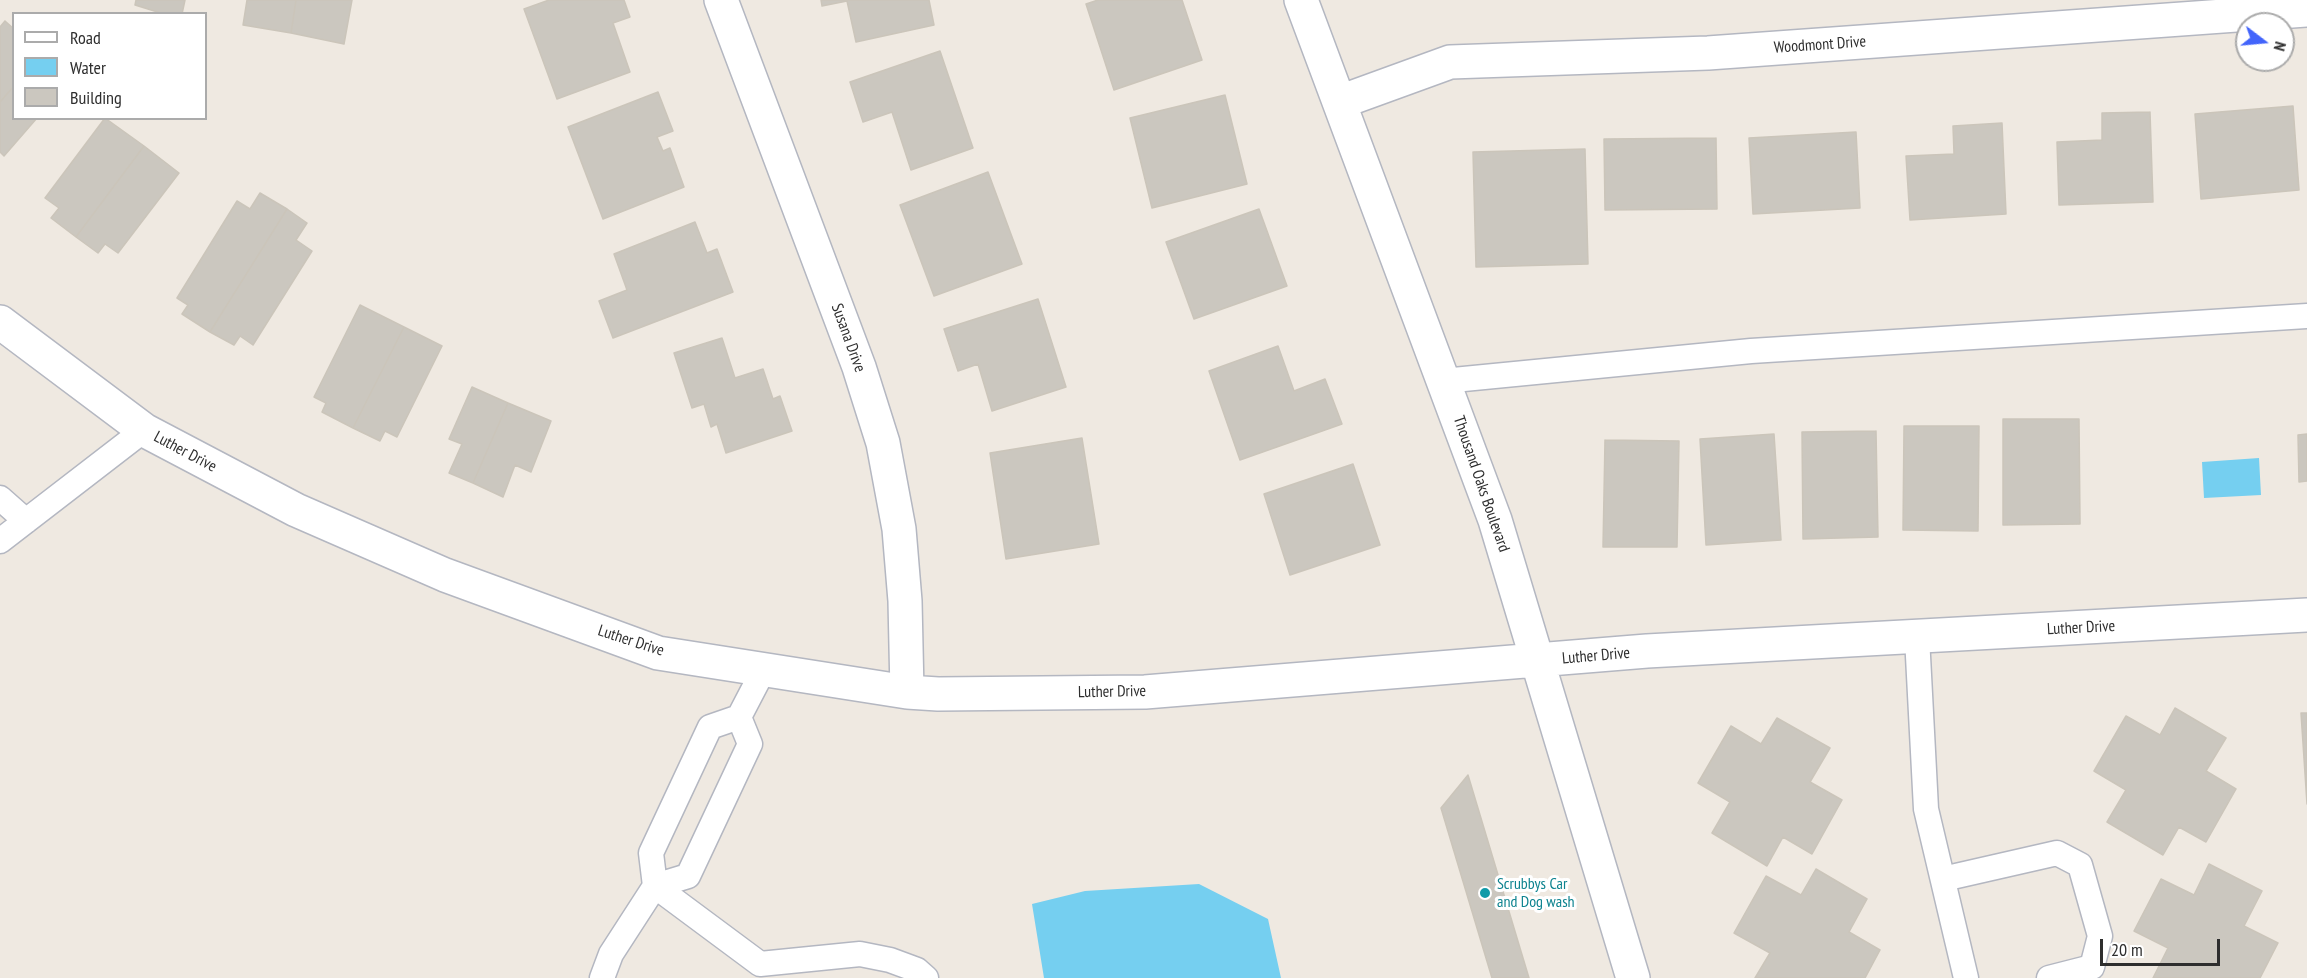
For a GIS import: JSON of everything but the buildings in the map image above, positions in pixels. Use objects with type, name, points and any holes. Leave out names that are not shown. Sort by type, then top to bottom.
[{"type":"street","name":"Susana Drive","points":[[721,0],[860,368],[883,442],[899,529],[907,692]]},
{"type":"street","name":"Thousand Oaks Boulevard","points":[[1301,0],[1495,520],[1633,978]]},
{"type":"street","name":"Woodmont Drive","points":[[1340,102],[1450,62],[1708,53],[2307,10]]},
{"type":"street","name":"Luther Drive","points":[[0,322],[144,430],[296,510],[445,575],[658,653],[907,692],[938,694],[1145,692],[1647,651],[2307,615]]},
{"type":"lane","points":[[1443,381],[1752,351],[2307,316]]},
{"type":"lane","points":[[0,541],[144,430]]},
{"type":"lane","points":[[0,498],[26,521]]},
{"type":"lane","points":[[1917,637],[1926,809],[1966,978]]},
{"type":"lane","points":[[602,978],[611,954],[655,886],[651,853],[710,728],[739,717],[764,669]]},
{"type":"lane","points":[[655,886],[688,876],[750,744],[739,717]]},
{"type":"lane","points":[[1942,879],[2057,853],[2080,865],[2100,936],[2092,967],[2049,978]]},
{"type":"lane","points":[[655,886],[759,971],[860,954],[890,960],[917,970],[926,978]]},
{"type":"water","points":[[2259,458],[2261,495],[2204,498],[2202,462]]},
{"type":"water","points":[[1199,884],[1268,919],[1281,978],[1044,978],[1032,904],[1085,891]]},
{"type":"place","name":"Scrubbys Car and Dog wash","points":[[1485,893]]}]
